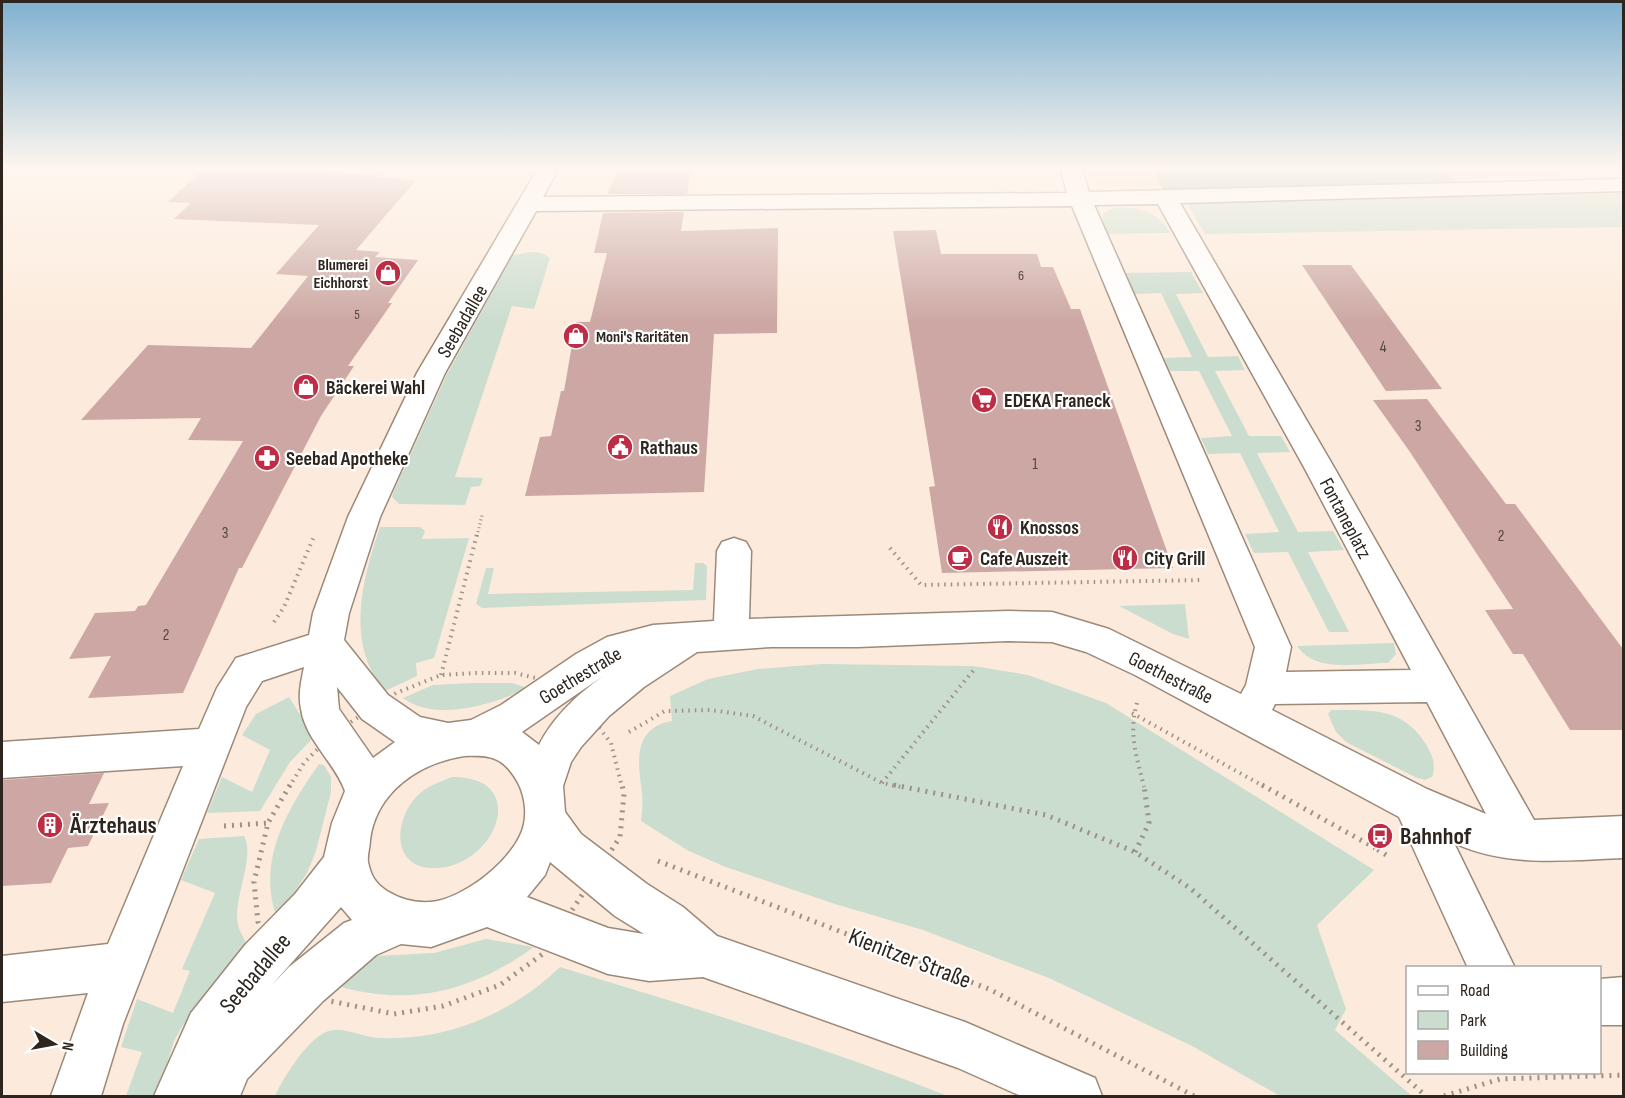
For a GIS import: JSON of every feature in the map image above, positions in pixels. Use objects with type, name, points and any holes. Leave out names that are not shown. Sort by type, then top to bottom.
[{"type":"street","name":"Seebadallee","points":[[366,795],[357,768],[332,734],[320,712],[318,691],[331,613],[364,517],[431,373],[519,221]]},
{"type":"street","points":[[1090,221],[1273,647],[1256,702],[1437,687]]},
{"type":"street","name":"Fontaneplatz","points":[[1179,221],[1320,469],[1523,841]]},
{"type":"street","points":[[731,633],[734,551]]},
{"type":"street","name":"Goethestraße","points":[[461,738],[515,717],[590,665],[620,648],[653,640],[731,633],[1008,626],[1052,627],[1096,640],[1148,664],[1256,702],[1413,803],[1479,832],[1523,841],[1623,837]]},
{"type":"street","name":"Goethestraße","points":[[545,802],[557,749],[587,712],[634,673],[661,654],[692,638]]},
{"type":"street","points":[[76,1096],[99,1024],[230,700],[249,669],[327,645],[375,707],[411,732],[500,741],[519,750],[534,765],[545,802],[566,849],[632,900],[667,923],[703,954],[965,1046],[1077,1096]]},
{"type":"street","name":"Seebadallee","points":[[461,738],[423,748],[402,760],[366,795],[355,815],[348,837],[346,859],[351,881],[361,900],[379,914],[400,922],[421,925],[443,923],[486,905],[508,888],[526,867],[539,844],[545,802]]},
{"type":"street","points":[[2,760],[212,746]]},
{"type":"street","points":[[1413,803],[1491,966]]},
{"type":"street","name":"Seebadallee","points":[[179,1096],[206,1033],[270,951],[323,896],[346,859]]},
{"type":"street","points":[[486,905],[608,951],[649,958],[703,954]]},
{"type":"street","name":"Seebadallee","points":[[213,1096],[230,1062],[306,984],[360,939],[400,922]]},
{"type":"street","points":[[2,979],[123,966]]},
{"type":"street","points":[[1601,1002],[1623,1001]]},
{"type":"path","points":[[441,675],[482,515]]},
{"type":"path","points":[[890,548],[921,585],[1244,580]]},
{"type":"path","points":[[882,783],[1008,626]]},
{"type":"path","points":[[1135,852],[1149,825],[1147,800],[1133,740],[1132,713],[1137,703]]},
{"type":"path","points":[[611,743],[665,711],[711,710],[753,716],[882,783],[1046,815],[1135,852],[1190,888],[1426,1096]]},
{"type":"path","points":[[1132,713],[1375,848]]},
{"type":"path","points":[[268,823],[304,763],[332,734]]},
{"type":"path","points":[[620,837],[629,843]]},
{"type":"path","name":"Kienitzer Straße","points":[[648,855],[657,861],[989,988],[1194,1096]]},
{"type":"path","points":[[1444,1096],[1499,1076],[1623,1075]]},
{"type":"green space","points":[[1161,221],[1170,233],[1107,234],[1102,222]]},
{"type":"green space","points":[[1197,221],[1623,221],[1623,227],[1205,234]]},
{"type":"green space","points":[[542,253],[550,258],[534,309],[512,306],[455,477],[483,478],[480,486],[471,487],[465,505],[399,504],[392,497],[393,493],[446,376],[513,255]]},
{"type":"green space","points":[[1191,272],[1203,293],[1176,294],[1208,357],[1238,356],[1245,370],[1215,371],[1249,436],[1281,436],[1290,452],[1257,453],[1298,532],[1333,531],[1344,550],[1308,552],[1349,632],[1329,632],[1288,552],[1254,553],[1245,534],[1279,532],[1240,453],[1208,454],[1201,438],[1232,436],[1199,371],[1170,371],[1164,358],[1192,357],[1161,293],[1134,294],[1125,273]]},
{"type":"green space","points":[[380,527],[420,527],[425,531],[422,539],[469,538],[434,658],[416,663],[417,676],[385,691],[373,673],[365,653],[361,632],[363,590]]},
{"type":"green space","points":[[695,563],[703,563],[707,566],[706,600],[482,608],[476,604],[486,568],[494,568],[488,594],[693,590]]},
{"type":"green space","points":[[1185,604],[1189,639],[1173,634],[1119,606]]},
{"type":"green space","points":[[1394,643],[1396,654],[1388,663],[1351,665],[1326,664],[1305,655],[1297,646]]},
{"type":"green space","points":[[822,664],[973,666],[1028,675],[1106,703],[1374,870],[1317,925],[1346,1009],[1335,1030],[1412,1096],[1280,1096],[1192,1046],[1049,978],[923,930],[835,904],[723,866],[687,850],[641,821],[640,748],[650,731],[672,721],[670,696],[708,679],[758,669]]},
{"type":"green space","points":[[512,683],[528,688],[483,705],[448,710],[416,705],[403,698],[433,685]]},
{"type":"green space","points":[[289,697],[314,737],[290,762],[260,811],[207,813],[222,777],[252,792],[270,750],[242,735],[256,714]]},
{"type":"green space","points":[[1331,710],[1386,713],[1408,724],[1418,733],[1431,754],[1434,765],[1432,777],[1425,780],[1415,777],[1346,742],[1336,732],[1328,714]]},
{"type":"green space","points":[[319,764],[324,765],[331,777],[331,792],[316,851],[307,873],[277,918],[271,897],[270,876],[278,837],[296,799]]},
{"type":"green space","points":[[452,777],[477,781],[492,791],[498,805],[496,822],[488,839],[474,854],[456,864],[434,868],[420,866],[410,860],[404,852],[401,842],[403,818],[420,793]]},
{"type":"green space","points":[[244,836],[247,856],[237,915],[239,928],[248,947],[181,1028],[174,1041],[157,1096],[126,1096],[142,1052],[121,1047],[137,999],[173,1013],[190,971],[182,969],[215,893],[181,880],[199,839]]},
{"type":"green space","points":[[486,939],[534,947],[486,976],[437,992],[386,995],[331,984],[376,956],[434,953]]},
{"type":"green space","points":[[560,967],[804,1044],[948,1096],[275,1096],[304,1051],[326,1032],[339,1030],[380,1038],[405,1038],[454,1029],[478,1021],[521,998]]},
{"type":"building","points":[[228,221],[381,221],[356,250],[380,252],[375,257],[418,260],[388,303],[392,303],[348,366],[354,366],[321,416],[242,568],[239,568],[183,693],[88,698],[111,656],[69,659],[95,613],[135,611],[138,606],[146,605],[243,441],[188,440],[201,418],[81,420],[148,345],[251,348],[308,276],[276,274],[319,225]]},
{"type":"building","points":[[601,221],[683,221],[681,231],[778,228],[777,333],[714,334],[704,492],[525,496],[540,437],[551,436],[561,391],[564,391],[576,322],[590,322],[607,253],[594,253]]},
{"type":"building","points":[[936,230],[941,254],[1037,254],[1041,267],[1053,267],[1071,309],[1080,309],[1173,568],[942,573],[929,487],[935,486],[893,231]]},
{"type":"building","points":[[1302,265],[1351,265],[1442,389],[1386,391]]},
{"type":"building","points":[[1427,399],[1506,504],[1515,504],[1623,649],[1623,730],[1570,730],[1523,654],[1513,654],[1485,610],[1513,609],[1410,452],[1373,400]]},
{"type":"building","name":"Ärztehaus","points":[[104,773],[89,804],[109,803],[88,846],[68,848],[51,883],[2,886],[2,780]]},
{"type":"place","name":"Blumerei Eichhorst","points":[[388,273]]},
{"type":"place","name":"Moni's Raritäten","points":[[576,336]]},
{"type":"place","name":"Bäckerei Wahl","points":[[306,387]]},
{"type":"place","name":"EDEKA Franeck","points":[[984,400]]},
{"type":"place","name":"Rathaus","points":[[620,447]]},
{"type":"place","name":"Seebad Apotheke","points":[[267,458]]},
{"type":"place","name":"Knossos","points":[[1000,527]]},
{"type":"place","name":"Cafe Auszeit","points":[[960,558]]},
{"type":"place","name":"City Grill","points":[[1125,558]]},
{"type":"place","name":"Ärztehaus","points":[[50,825]]},
{"type":"place","name":"Bahnhof","points":[[1380,836]]}]
